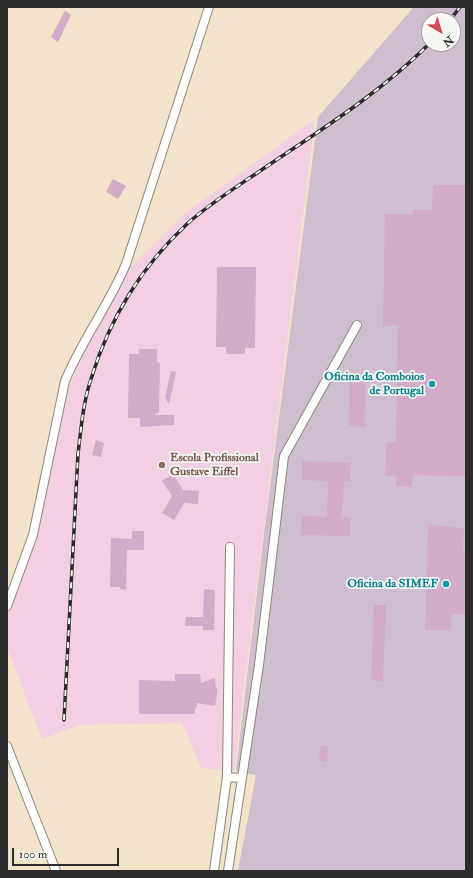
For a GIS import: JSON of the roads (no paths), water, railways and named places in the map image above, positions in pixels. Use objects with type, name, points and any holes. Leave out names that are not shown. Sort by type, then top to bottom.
[{"type":"street","points":[[7,606],[33,535],[65,381],[73,360],[119,280],[126,264],[209,7]]},
{"type":"street","points":[[228,871],[259,665],[284,456],[357,325]]},
{"type":"street","points":[[214,871],[227,777],[230,547]]},
{"type":"street","points":[[7,746],[56,871]]},
{"type":"street","points":[[227,777],[241,778]]},
{"type":"railway","points":[[456,12],[460,7]]},
{"type":"railway","points":[[64,720],[78,454],[81,426],[86,397],[98,357],[117,315],[141,276],[170,241],[187,224],[222,196],[369,96],[421,52]]},
{"type":"place","name":"Oficina da Comboios de Portugal","points":[[432,384]]},
{"type":"place","name":"Escola Profissional Gustave Eiffel","points":[[162,465]]},
{"type":"place","name":"Oficina da SIMEF","points":[[446,584]]}]
